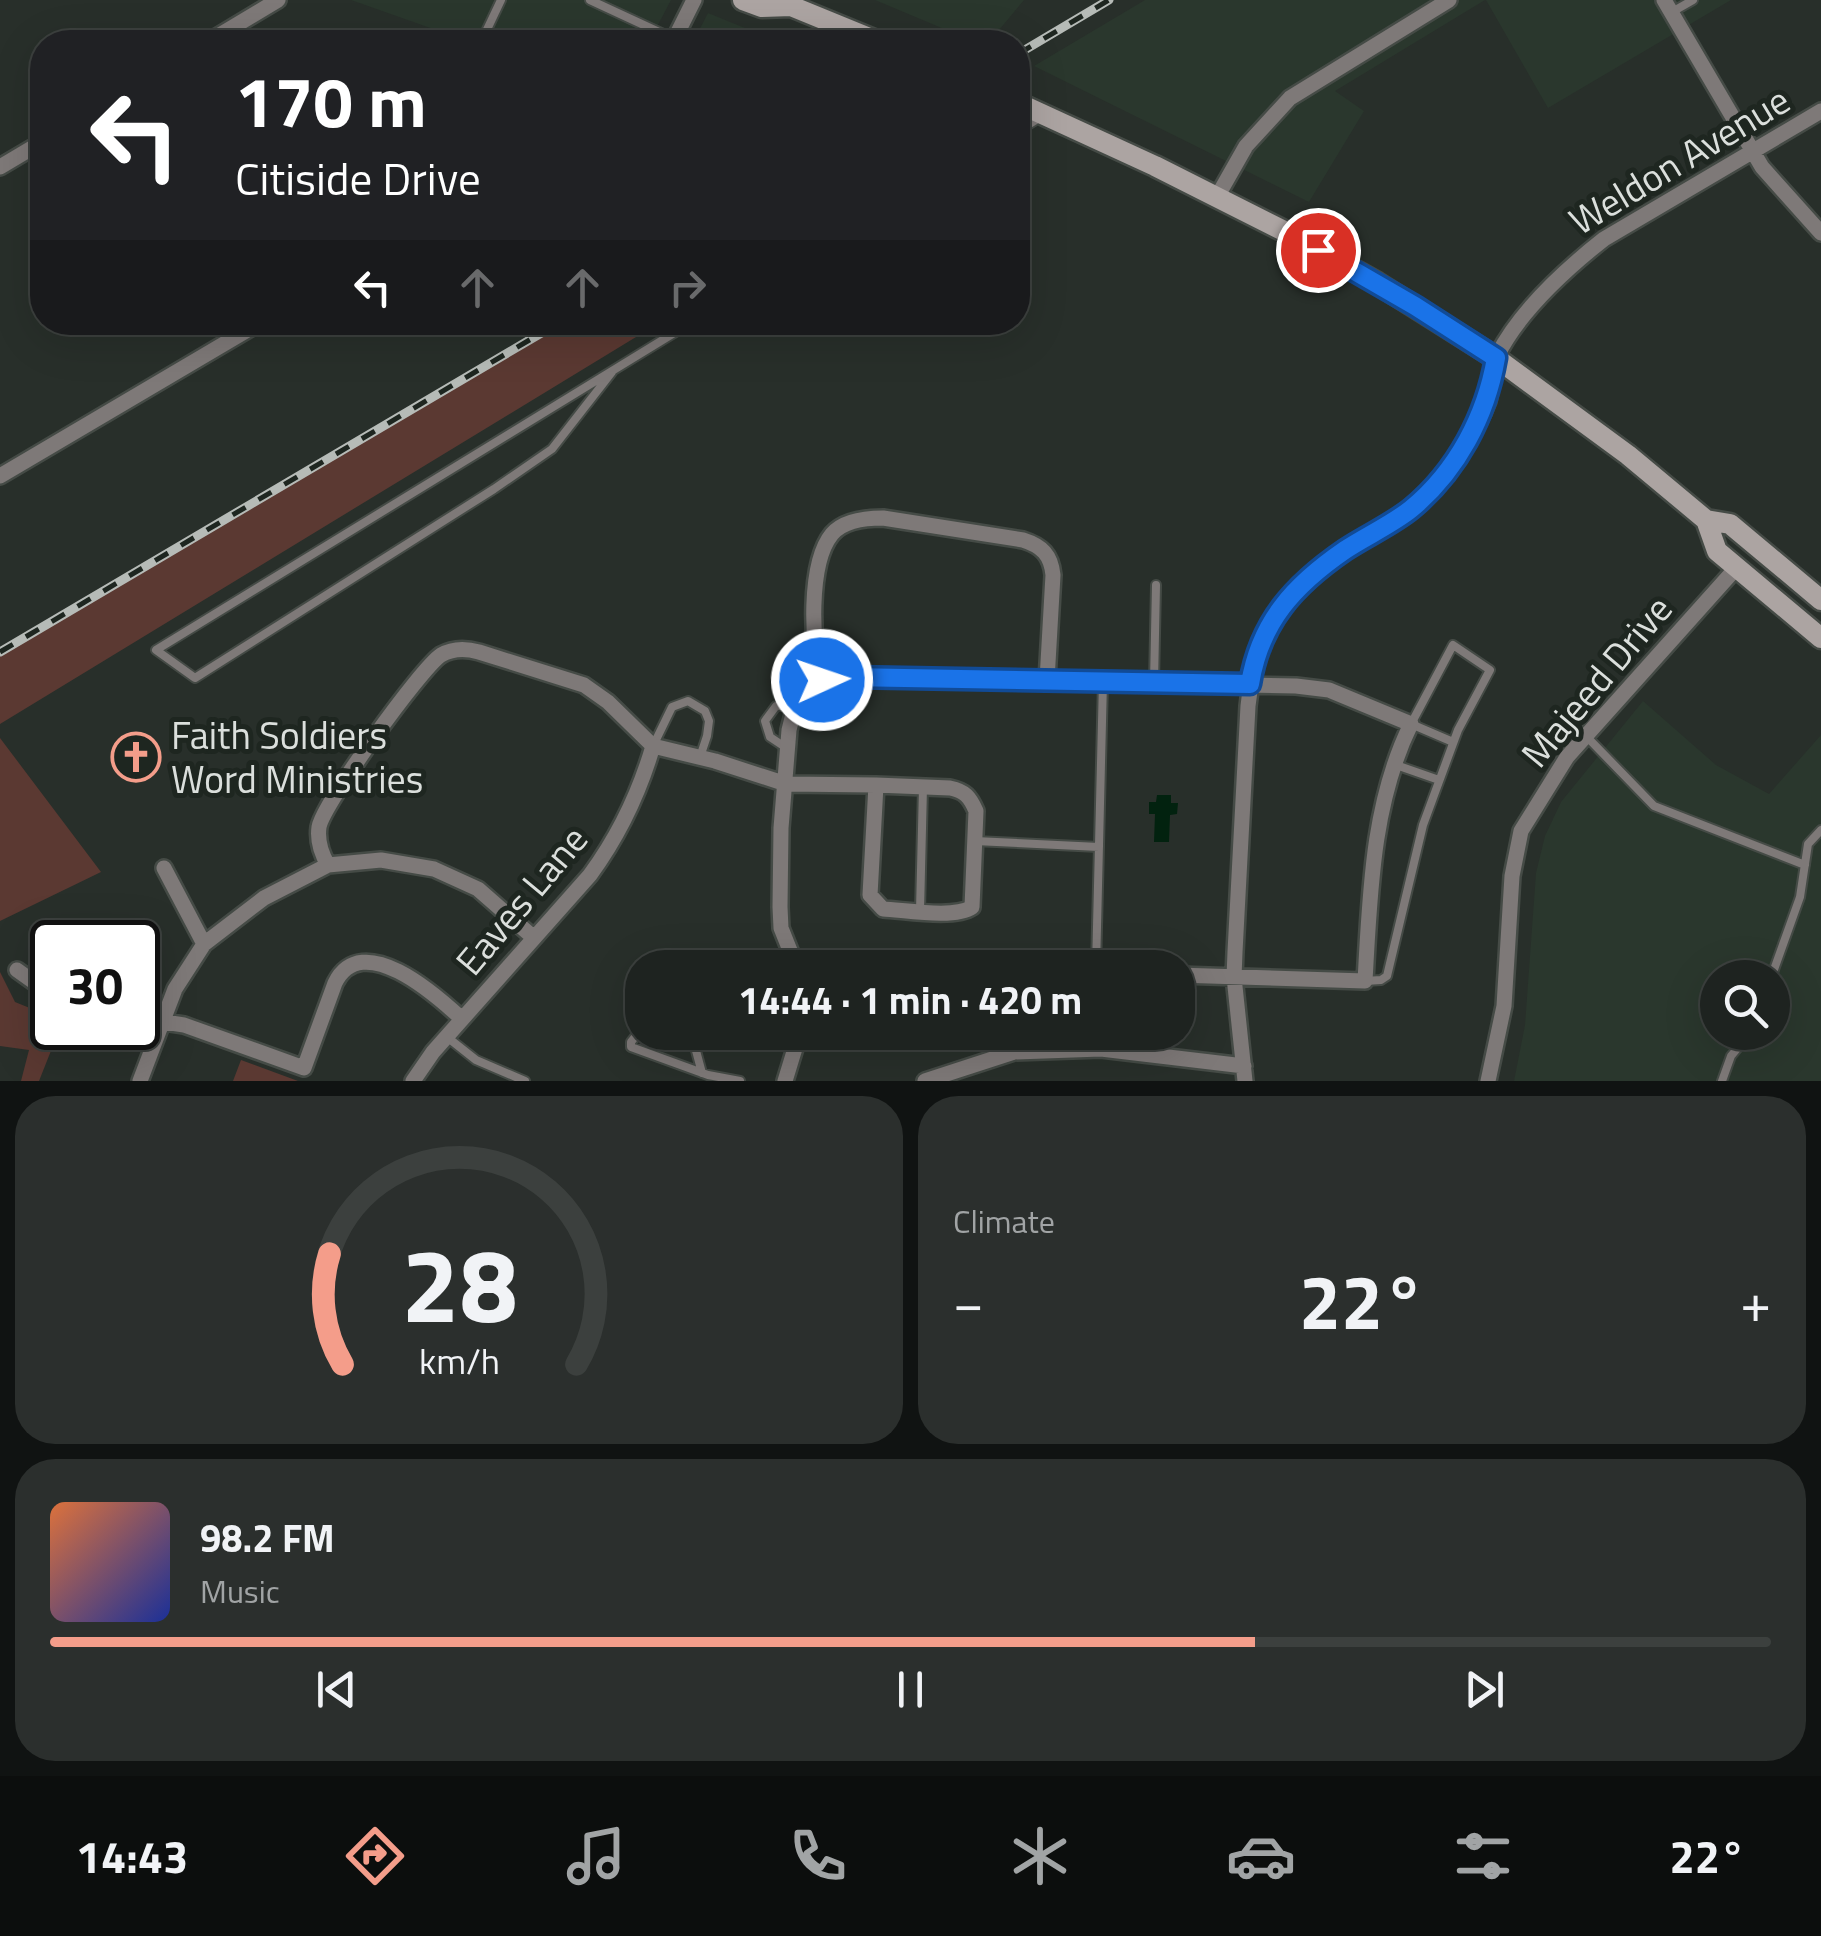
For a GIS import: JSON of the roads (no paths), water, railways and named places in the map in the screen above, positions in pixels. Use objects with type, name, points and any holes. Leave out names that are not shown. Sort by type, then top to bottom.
[{"type":"main road","points":[[744,0],[762,7],[788,3],[826,30]]},
{"type":"main road","points":[[1030,109],[1218,197],[1377,283],[1496,358],[1628,455],[1706,520],[1718,551],[1821,638]]},
{"type":"main road","points":[[1706,520],[1730,524],[1821,600]]},
{"type":"street","points":[[228,30],[278,0]]},
{"type":"street","points":[[679,30],[694,0]]},
{"type":"street","points":[[1218,197],[1258,130],[1290,98],[1449,0]]},
{"type":"street","points":[[1668,6],[1762,166],[1821,233]]},
{"type":"street","name":"Weldon Avenue","points":[[1496,358],[1540,296],[1604,239],[1821,111]]},
{"type":"street","points":[[0,167],[30,149]]},
{"type":"street","points":[[0,476],[239,335]]},
{"type":"street","points":[[925,1081],[1014,1052],[1100,1049],[1244,1073],[1234,977],[1250,684],[1261,639],[1281,606],[1322,567],[1411,509],[1437,482],[1473,432],[1488,399],[1496,358]]},
{"type":"street","points":[[822,680],[813,641],[817,581],[826,544],[840,527],[867,518],[883,518],[1024,540],[1043,550],[1052,564],[1053,575],[1047,680]]},
{"type":"street","name":"Majeed Drive","points":[[1488,1081],[1504,1006],[1512,876],[1521,831],[1567,757],[1736,567]]},
{"type":"street","points":[[328,865],[319,842],[325,812],[423,673],[449,651],[465,648],[584,684],[653,746],[786,784],[876,785],[962,790],[971,798],[976,811],[972,907],[964,912],[883,908],[870,896],[876,785]]},
{"type":"street","points":[[790,950],[781,928],[788,748],[796,705],[806,690],[822,680],[848,677],[1250,684],[1330,690],[1411,724],[1394,764],[1380,814],[1365,981],[1195,976]]},
{"type":"street","name":"Eaves Lane","points":[[413,1081],[610,848],[640,790],[653,746]]},
{"type":"street","points":[[140,1081],[175,989],[204,944],[264,898],[328,865],[381,860],[434,869],[478,889],[534,938]]},
{"type":"street","points":[[164,868],[204,944]]},
{"type":"street","points":[[162,1021],[184,1024],[304,1068],[334,983],[341,970],[357,962],[384,966],[405,975],[462,1019]]},
{"type":"street","points":[[17,970],[30,979]]},
{"type":"street","points":[[785,1081],[794,1050]]},
{"type":"lane","points":[[487,30],[501,0]]},
{"type":"lane","points":[[590,0],[651,30]]},
{"type":"lane","points":[[1668,6],[1693,0]]},
{"type":"lane","points":[[1030,124],[1043,116]]},
{"type":"lane","points":[[612,372],[552,449],[195,678],[156,650],[671,335]]},
{"type":"lane","points":[[1154,682],[1156,585]]},
{"type":"lane","points":[[1365,981],[1387,976],[1422,825],[1454,742],[1490,670],[1454,644],[1411,724],[1454,742]]},
{"type":"lane","points":[[1096,950],[1103,681]]},
{"type":"lane","points":[[653,746],[672,707],[688,702],[705,711],[708,721],[700,757]]},
{"type":"lane","points":[[788,748],[770,738],[765,721],[776,706],[796,705]]},
{"type":"lane","points":[[1586,736],[1654,806],[1805,864]]},
{"type":"lane","points":[[1394,764],[1439,780]]},
{"type":"lane","points":[[920,911],[924,787]]},
{"type":"lane","points":[[1777,960],[1800,897],[1808,844],[1821,830]]},
{"type":"lane","points":[[976,841],[1099,848]]},
{"type":"lane","points":[[447,1037],[476,1060],[525,1081]]},
{"type":"lane","points":[[639,1050],[702,1073],[740,1081]]},
{"type":"lane","points":[[696,1050],[702,1073]]},
{"type":"lane","points":[[1722,1081],[1736,1050]]},
{"type":"railway","points":[[1030,47],[1109,0]]},
{"type":"railway","points":[[0,652],[538,335]]},
{"type":"place","name":"Faith Soldiers Word Ministries","points":[[136,757]]}]
